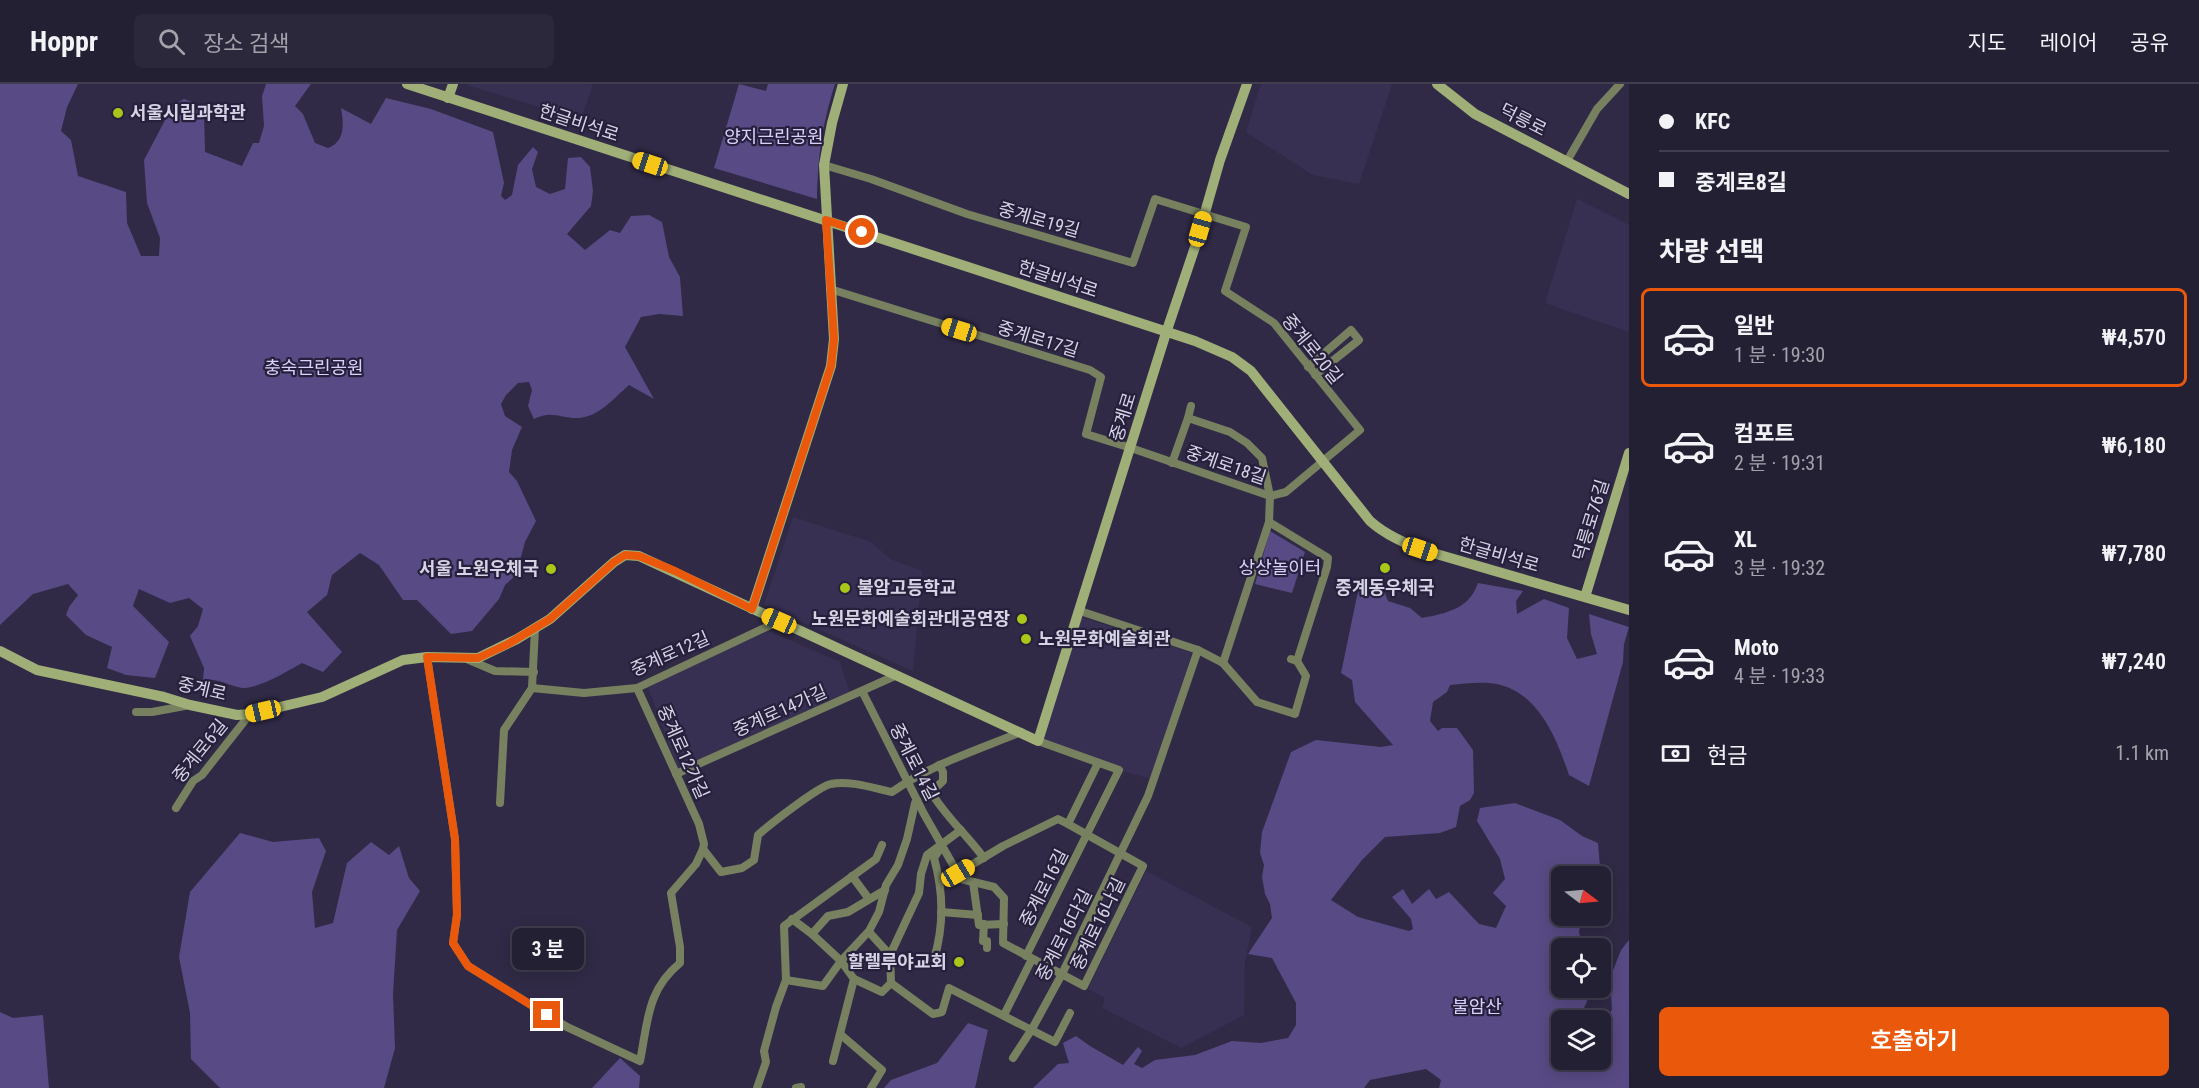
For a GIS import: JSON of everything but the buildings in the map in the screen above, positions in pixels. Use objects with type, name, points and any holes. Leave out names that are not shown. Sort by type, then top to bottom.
[{"type":"street","name":"한글비석로","points":[[406,84],[1195,341],[1222,352],[1246,367],[1370,521],[1379,529],[1408,545],[1629,610]]},
{"type":"street","points":[[448,98],[453,84]]},
{"type":"street","points":[[752,609],[831,366],[834,339],[824,165],[832,123],[843,84]]},
{"type":"street","name":"중계로","points":[[0,651],[36,670],[237,715],[250,714],[322,697],[403,660],[427,657],[478,658],[508,644],[550,619],[614,562],[625,555],[639,556],[1038,741],[1205,214],[1220,160],[1247,84]]},
{"type":"street","name":"덕릉로","points":[[1437,84],[1475,114],[1629,194]]},
{"type":"street","points":[[1567,162],[1598,109],[1622,84],[1629,87]]},
{"type":"street","name":"중계로19길","points":[[824,165],[871,179],[967,214],[1133,263],[1155,199],[1205,214]]},
{"type":"street","name":"중계로20길","points":[[1205,214],[1246,227],[1225,291],[1274,323],[1360,430],[1322,460]]},
{"type":"street","name":"중계로17길","points":[[830,289],[1090,370],[1101,377],[1086,434],[1131,448]]},
{"type":"street","points":[[1308,367],[1352,330],[1359,340],[1315,375]]},
{"type":"street","points":[[1188,418],[1191,405]]},
{"type":"street","name":"중계로18길","points":[[1172,463],[1188,418],[1230,432],[1247,443],[1262,458],[1270,496]]},
{"type":"street","name":"중계로18길","points":[[1131,448],[1270,496],[1286,492],[1322,460]]},
{"type":"street","name":"덕릉로76길","points":[[1585,597],[1629,453]]},
{"type":"street","points":[[1223,663],[1269,522],[1270,496]]},
{"type":"street","points":[[1080,611],[1198,650],[1223,663],[1257,702],[1295,714],[1306,676],[1294,660],[1327,567],[1328,558],[1269,522]]},
{"type":"street","name":"중계로12길","points":[[532,688],[584,693],[638,688],[779,621]]},
{"type":"street","points":[[500,803],[504,730],[532,688],[535,629]]},
{"type":"street","name":"중계로16나길","points":[[1121,853],[1148,796],[1198,650]]},
{"type":"street","points":[[427,657],[455,839],[457,915],[453,943],[468,966],[567,1027],[640,1060],[652,1001],[667,974],[680,963],[680,948],[671,893],[696,864],[703,849],[721,872],[742,868],[754,860],[758,835],[829,783],[891,792],[908,780],[939,765],[1021,732]]},
{"type":"street","name":"중계로","points":[[465,659],[495,672],[534,672]]},
{"type":"street","name":"중계로14가길","points":[[676,774],[897,675]]},
{"type":"street","name":"중계로12가길","points":[[638,688],[700,828],[703,849]]},
{"type":"street","name":"중계로14길","points":[[862,691],[917,800],[959,876]]},
{"type":"street","points":[[136,712],[152,712],[190,705]]},
{"type":"street","name":"중계로6길","points":[[176,808],[193,781],[202,776],[250,714]]},
{"type":"street","name":"중계로16길","points":[[1004,1015],[1029,957],[1119,770],[1038,741]]},
{"type":"street","points":[[940,880],[959,876],[984,858],[1058,819],[1068,824],[1098,763]]},
{"type":"street","points":[[939,765],[943,772],[943,781],[931,792],[939,806],[984,858]]},
{"type":"street","points":[[786,980],[823,986],[841,960],[869,932],[879,912],[885,890],[898,865],[917,800]]},
{"type":"street","name":"중계로16길","points":[[1068,824],[1088,834]]},
{"type":"street","points":[[792,919],[841,960],[854,979],[882,993],[891,983],[890,955],[919,892],[921,874],[927,855],[961,830]]},
{"type":"street","name":"중계로16나길","points":[[1062,974],[1084,986],[1143,866],[1088,834]]},
{"type":"street","points":[[757,1088],[766,1062],[764,1051],[786,980],[784,926],[876,859],[882,844]]},
{"type":"street","points":[[934,959],[941,912],[940,880],[934,858],[942,845]]},
{"type":"street","name":"중계로16다길","points":[[1013,1058],[1062,974],[1121,853]]},
{"type":"street","points":[[852,876],[869,900]]},
{"type":"street","points":[[959,876],[994,887],[1004,898],[1004,943],[1062,974]]},
{"type":"street","points":[[973,882],[979,925],[1004,924]]},
{"type":"street","points":[[812,934],[828,916],[848,912],[885,890]]},
{"type":"street","points":[[941,912],[978,915]]},
{"type":"street","points":[[984,924],[983,941],[987,941],[987,948]]},
{"type":"street","points":[[869,932],[890,955]]},
{"type":"street","points":[[833,1061],[854,979]]},
{"type":"street","points":[[891,983],[933,1014],[942,1012],[949,988],[1055,1042],[1071,1012]]},
{"type":"street","points":[[840,1034],[882,1070],[871,1088]]},
{"type":"shaded area","points":[[468,84],[593,84],[581,119]]},
{"type":"shaded area","points":[[1263,84],[1392,84],[1359,184],[1313,175],[1246,132],[1260,87]]},
{"type":"shaded area","points":[[1577,199],[1629,225],[1629,332],[1545,303]]},
{"type":"shaded area","name":"불암고등학교","points":[[793,517],[871,542],[890,559],[922,571],[913,671],[764,605]]},
{"type":"shaded area","points":[[1081,617],[1192,653],[1151,779],[1119,770],[1042,740]]},
{"type":"shaded area","points":[[769,631],[840,662],[850,694],[678,769],[648,687],[686,667]]},
{"type":"shaded area","points":[[1146,871],[1252,927],[1245,962],[1244,1015],[1181,1048],[1102,1008],[1105,998],[1088,989]]},
{"type":"green space","name":"충숙근린공원","points":[[0,84],[78,84],[67,107],[61,131],[71,140],[78,176],[126,192],[127,223],[141,256],[159,256],[160,238],[147,203],[144,160],[173,105],[184,99],[195,103],[204,112],[205,152],[242,166],[253,143],[259,143],[264,126],[262,96],[266,84],[311,84],[295,106],[303,114],[315,143],[328,148],[338,141],[342,132],[341,108],[371,124],[386,98],[431,109],[493,132],[504,183],[501,196],[505,200],[512,195],[518,165],[533,147],[538,152],[532,169],[536,187],[550,194],[565,189],[568,158],[581,157],[590,167],[593,191],[591,206],[567,234],[585,250],[610,230],[620,233],[631,216],[649,215],[662,222],[669,257],[680,277],[683,316],[659,314],[641,317],[625,347],[654,399],[629,385],[592,415],[571,418],[546,415],[534,419],[528,406],[532,390],[529,382],[518,383],[506,395],[501,404],[505,416],[522,427],[512,450],[509,472],[517,481],[536,521],[525,542],[516,575],[505,585],[499,599],[472,631],[451,634],[417,600],[403,600],[379,565],[360,553],[332,575],[327,595],[307,612],[342,652],[323,672],[302,663],[251,687],[240,688],[215,680],[203,680],[204,668],[190,636],[198,626],[203,609],[189,598],[170,603],[139,589],[133,606],[169,642],[155,678],[126,675],[107,668],[112,647],[86,635],[66,615],[78,595],[68,584],[33,594],[0,625]]},
{"type":"green space","name":"양지근린공원","points":[[739,84],[766,91],[768,84],[835,84],[822,141],[817,199],[714,168]]},
{"type":"green space","name":"상상놀이터","points":[[1270,531],[1305,552],[1292,593],[1255,584]]},
{"type":"green space","name":"불암산","points":[[1364,577],[1381,583],[1388,601],[1410,608],[1422,618],[1448,612],[1463,604],[1474,592],[1478,583],[1523,591],[1516,601],[1517,614],[1544,599],[1569,608],[1567,638],[1577,659],[1597,654],[1591,634],[1589,614],[1629,627],[1624,644],[1623,662],[1589,786],[1569,775],[1558,745],[1542,716],[1519,693],[1505,686],[1488,683],[1450,685],[1447,692],[1433,702],[1430,721],[1438,731],[1442,728],[1457,728],[1473,750],[1474,793],[1470,800],[1460,806],[1456,827],[1440,833],[1385,837],[1362,860],[1331,900],[1358,917],[1409,931],[1413,929],[1411,919],[1392,897],[1403,889],[1412,904],[1429,889],[1436,899],[1449,892],[1479,924],[1496,928],[1506,906],[1493,893],[1505,879],[1500,859],[1477,821],[1480,808],[1515,803],[1560,820],[1582,836],[1598,843],[1600,866],[1551,866],[1551,926],[1580,926],[1580,938],[1551,938],[1551,998],[1588,998],[1583,1010],[1551,1010],[1551,1070],[1611,1070],[1611,975],[1621,950],[1629,940],[1629,1088],[1439,1088],[1441,1080],[1426,1069],[1370,1080],[1364,1088],[1033,1088],[1058,1064],[1069,1063],[1063,1043],[1076,1036],[1123,1065],[1138,1047],[1142,1051],[1134,1064],[1142,1068],[1155,1060],[1195,1055],[1232,1041],[1261,1043],[1288,1038],[1296,1025],[1296,1003],[1272,958],[1248,954],[1272,918],[1262,877],[1264,865],[1260,853],[1262,832],[1291,752],[1316,740],[1381,747],[1393,745],[1355,702],[1352,680],[1341,673],[1357,596]]},
{"type":"green space","points":[[240,833],[273,842],[319,838],[326,851],[312,892],[315,928],[333,923],[347,863],[371,842],[389,855],[399,846],[409,878],[420,891],[397,930],[393,994],[395,1048],[384,1088],[220,1088],[191,1059],[190,1013],[179,957],[190,892]]},
{"type":"green space","points":[[0,1012],[13,1018],[43,1015],[49,1088],[0,1088]]},
{"type":"green space","points":[[968,1023],[988,1030],[975,1088],[884,1088],[891,1080],[937,1063]]},
{"type":"green space","points":[[620,1058],[640,1076],[639,1088],[592,1088]]},
{"type":"place","name":"서울시립과학관","points":[[118,113]]},
{"type":"place","name":"중계동우체국","points":[[1385,568]]},
{"type":"place","name":"서울 노원우체국","points":[[551,569]]},
{"type":"place","name":"불암고등학교","points":[[845,588]]},
{"type":"place","name":"노원문화예술회관대공연장","points":[[1022,619]]},
{"type":"place","name":"노원문화예술회관","points":[[1026,639]]},
{"type":"place","name":"할렐루야교회","points":[[959,962]]},
{"type":"route","points":[[547,1015],[468,966],[453,943],[457,915],[455,839],[427,657],[478,658],[508,644],[550,619],[614,562],[625,555],[634,554],[675,571],[752,609],[831,366],[834,339],[826,220],[862,232]]}]
